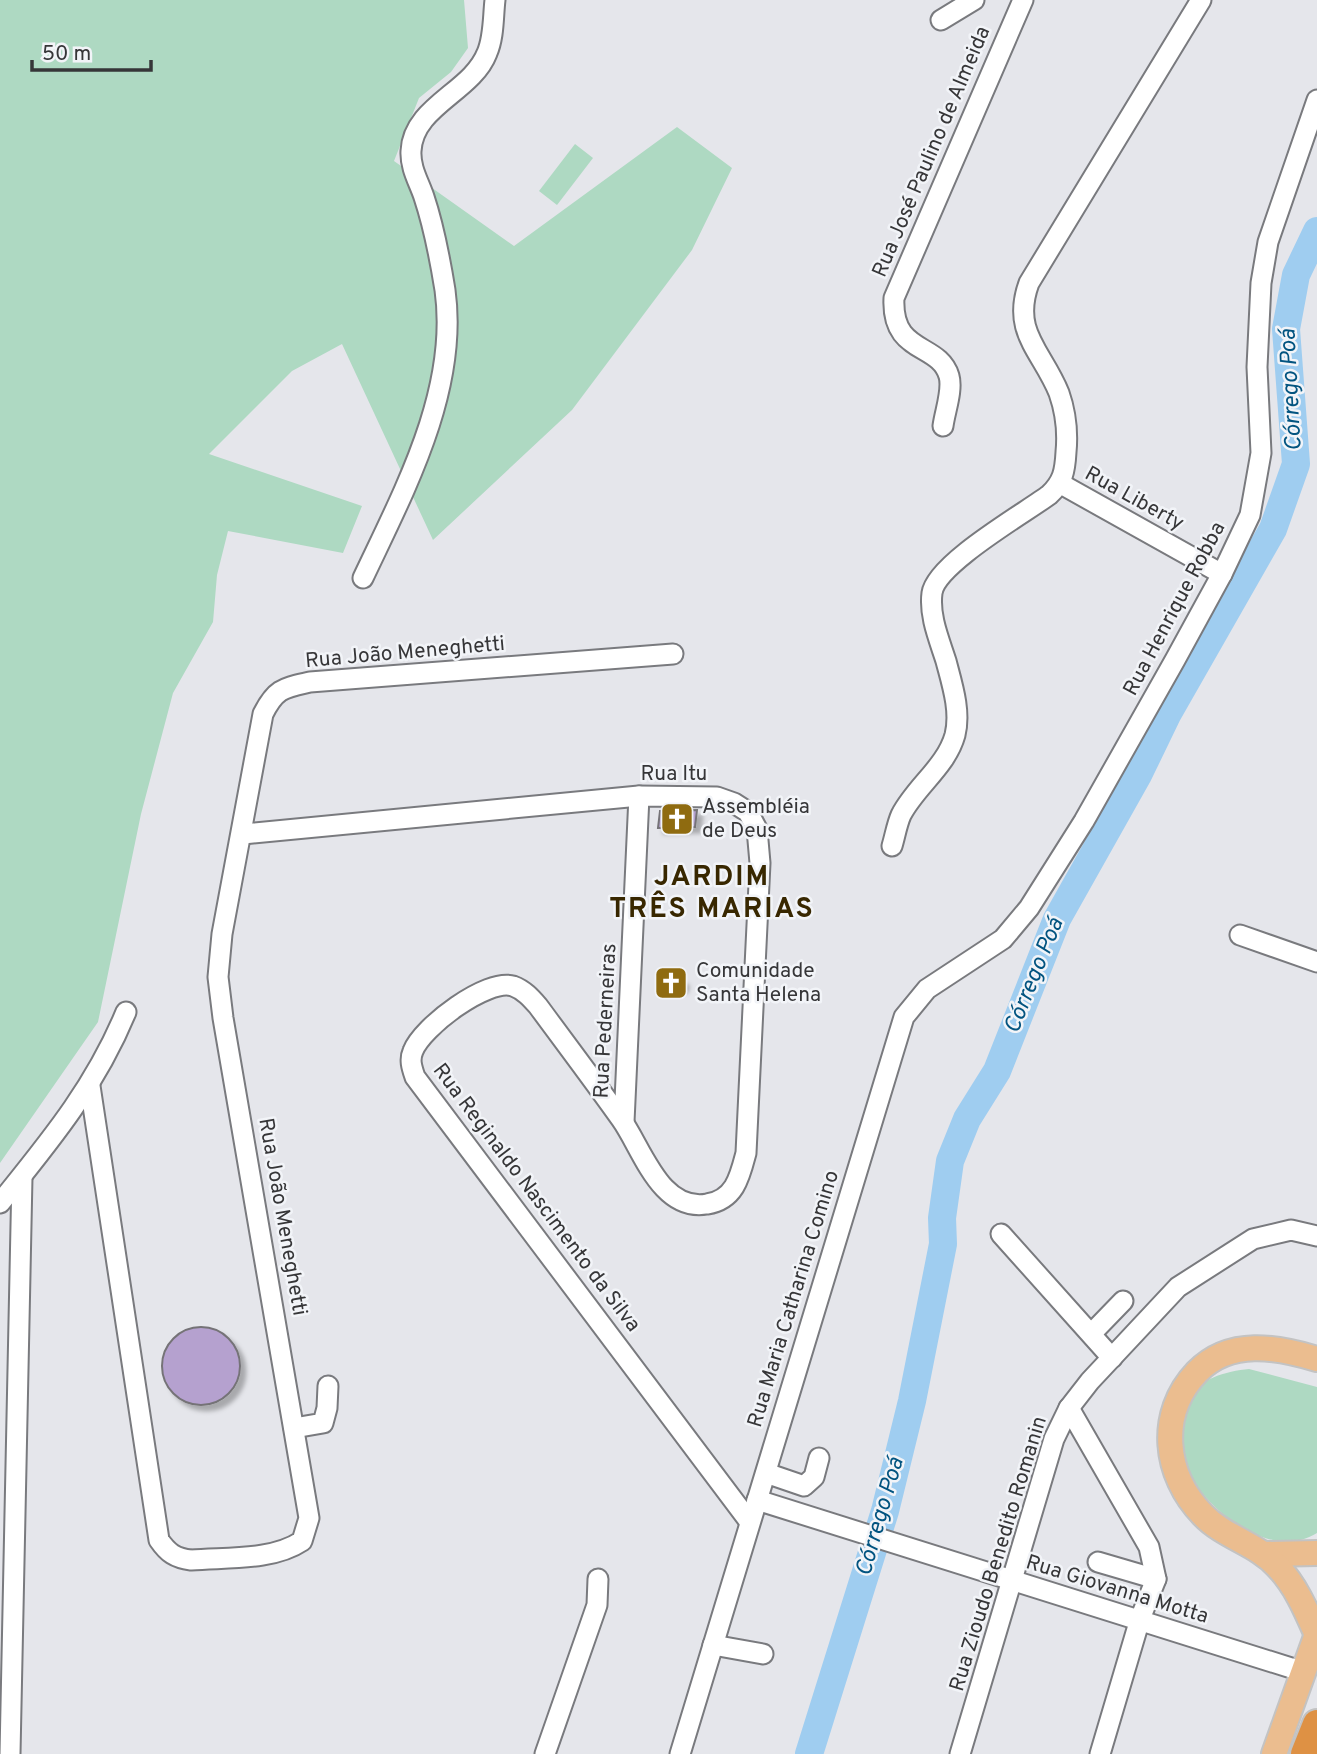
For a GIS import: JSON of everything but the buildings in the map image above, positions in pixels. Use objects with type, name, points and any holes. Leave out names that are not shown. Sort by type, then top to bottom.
[{"type":"highway","points":[[1305,1754],[1317,1724]]},
{"type":"main road","points":[[1274,1754],[1317,1635],[1297,1592],[1264,1554],[1225,1532],[1204,1516],[1191,1499],[1171,1459],[1171,1418],[1190,1380],[1223,1354],[1264,1348],[1317,1359]]},
{"type":"main road","points":[[1264,1554],[1312,1558]]},
{"type":"street","points":[[363,578],[414,465],[430,422],[439,387],[445,341],[446,294],[436,239],[414,171],[411,152],[414,136],[432,112],[479,67],[488,52],[495,0]]},
{"type":"street","points":[[941,19],[974,0]]},
{"type":"street","name":"Rua José Paulino de Almeida","points":[[943,426],[950,382],[948,373],[944,366],[906,338],[897,327],[894,298],[1023,0]]},
{"type":"street","points":[[892,846],[902,814],[946,756],[955,734],[953,684],[932,614],[932,590],[940,574],[955,560],[1061,484],[1068,436],[1066,413],[1058,391],[1023,323],[1022,303],[1029,283],[1201,0]]},
{"type":"street","name":"Rua Henrique Robba","points":[[1029,908],[1084,821],[1222,574],[1250,515],[1261,453],[1257,367],[1261,284],[1268,242],[1317,100]]},
{"type":"street","name":"Rua Liberty","points":[[1061,484],[1222,574]]},
{"type":"street","name":"Rua João Meneghetti","points":[[90,1086],[159,1540],[167,1552],[178,1559],[191,1560],[272,1553],[292,1548],[302,1541],[309,1518],[223,1018],[219,977],[222,934],[243,834],[262,714],[270,700],[281,689],[324,681],[673,654]]},
{"type":"street","name":"Rua Itu","points":[[243,834],[639,796],[717,797],[748,812],[757,829],[758,840],[758,939],[746,1153],[739,1180],[729,1194],[714,1203],[697,1206],[682,1200]]},
{"type":"street","name":"Rua Pederneiras","points":[[624,1122],[639,796]]},
{"type":"street","name":"Rua Maria Catharina Comino","points":[[684,1752],[749,1521],[766,1473],[904,1017],[927,989],[1003,939],[1029,908]]},
{"type":"street","points":[[1240,935],[1317,962]]},
{"type":"street","name":"Rua Reginaldo Nascimento da Silva","points":[[682,1200],[662,1184],[648,1166],[624,1122],[538,1006],[524,992],[511,985],[495,986],[452,1009],[418,1041],[411,1053],[415,1077],[749,1521]]},
{"type":"street","points":[[0,1203],[90,1086],[107,1058],[126,1012]]},
{"type":"street","points":[[10,1754],[22,1177]]},
{"type":"street","name":"Rua Zioudo Benedito Romanin","points":[[960,1754],[1054,1440],[1069,1408],[1178,1287],[1253,1239],[1291,1230],[1317,1236]]},
{"type":"street","points":[[1001,1234],[1112,1358]]},
{"type":"street","points":[[1091,1333],[1123,1301]]},
{"type":"street","points":[[294,1428],[323,1423],[328,1386]]},
{"type":"street","points":[[1069,1408],[1149,1547],[1156,1579],[1140,1619],[1100,1754]]},
{"type":"street","points":[[766,1473],[804,1486],[814,1477],[819,1458]]},
{"type":"street","name":"Rua Giovanna Motta","points":[[757,1500],[1304,1672]]},
{"type":"street","points":[[1098,1562],[1156,1579]]},
{"type":"street","points":[[545,1754],[597,1605],[598,1578]]},
{"type":"street","points":[[713,1645],[763,1654]]},
{"type":"green space","points":[[0,0],[464,0],[468,48],[451,72],[419,98],[394,161],[514,246],[677,127],[732,168],[692,250],[572,410],[433,540],[342,344],[292,371],[209,454],[362,506],[343,553],[228,531],[217,575],[213,622],[173,693],[141,814],[98,1022],[0,1163]]},
{"type":"green space","points":[[575,144],[593,158],[557,205],[539,191]]},
{"type":"green space","points":[[1249,1369],[1317,1387],[1317,1533],[1298,1540],[1279,1541],[1259,1536],[1240,1526],[1206,1498],[1183,1462],[1182,1415],[1183,1406],[1190,1394],[1213,1378]]},
{"type":"waterway","name":"Córrego Poá","points":[[809,1754],[885,1511],[912,1401],[943,1244],[942,1218],[950,1161],[967,1119],[997,1071],[1057,919],[1138,775],[1168,713],[1273,529],[1296,464],[1286,329],[1296,275],[1317,231]]},
{"type":"place","name":"Assembléia de Deus","points":[[677,819]]},
{"type":"place","name":"Comunidade Santa Helena","points":[[671,983]]},
{"type":"district","name":"JARDIM TRÊS MARIAS","points":[[712,894]]}]
